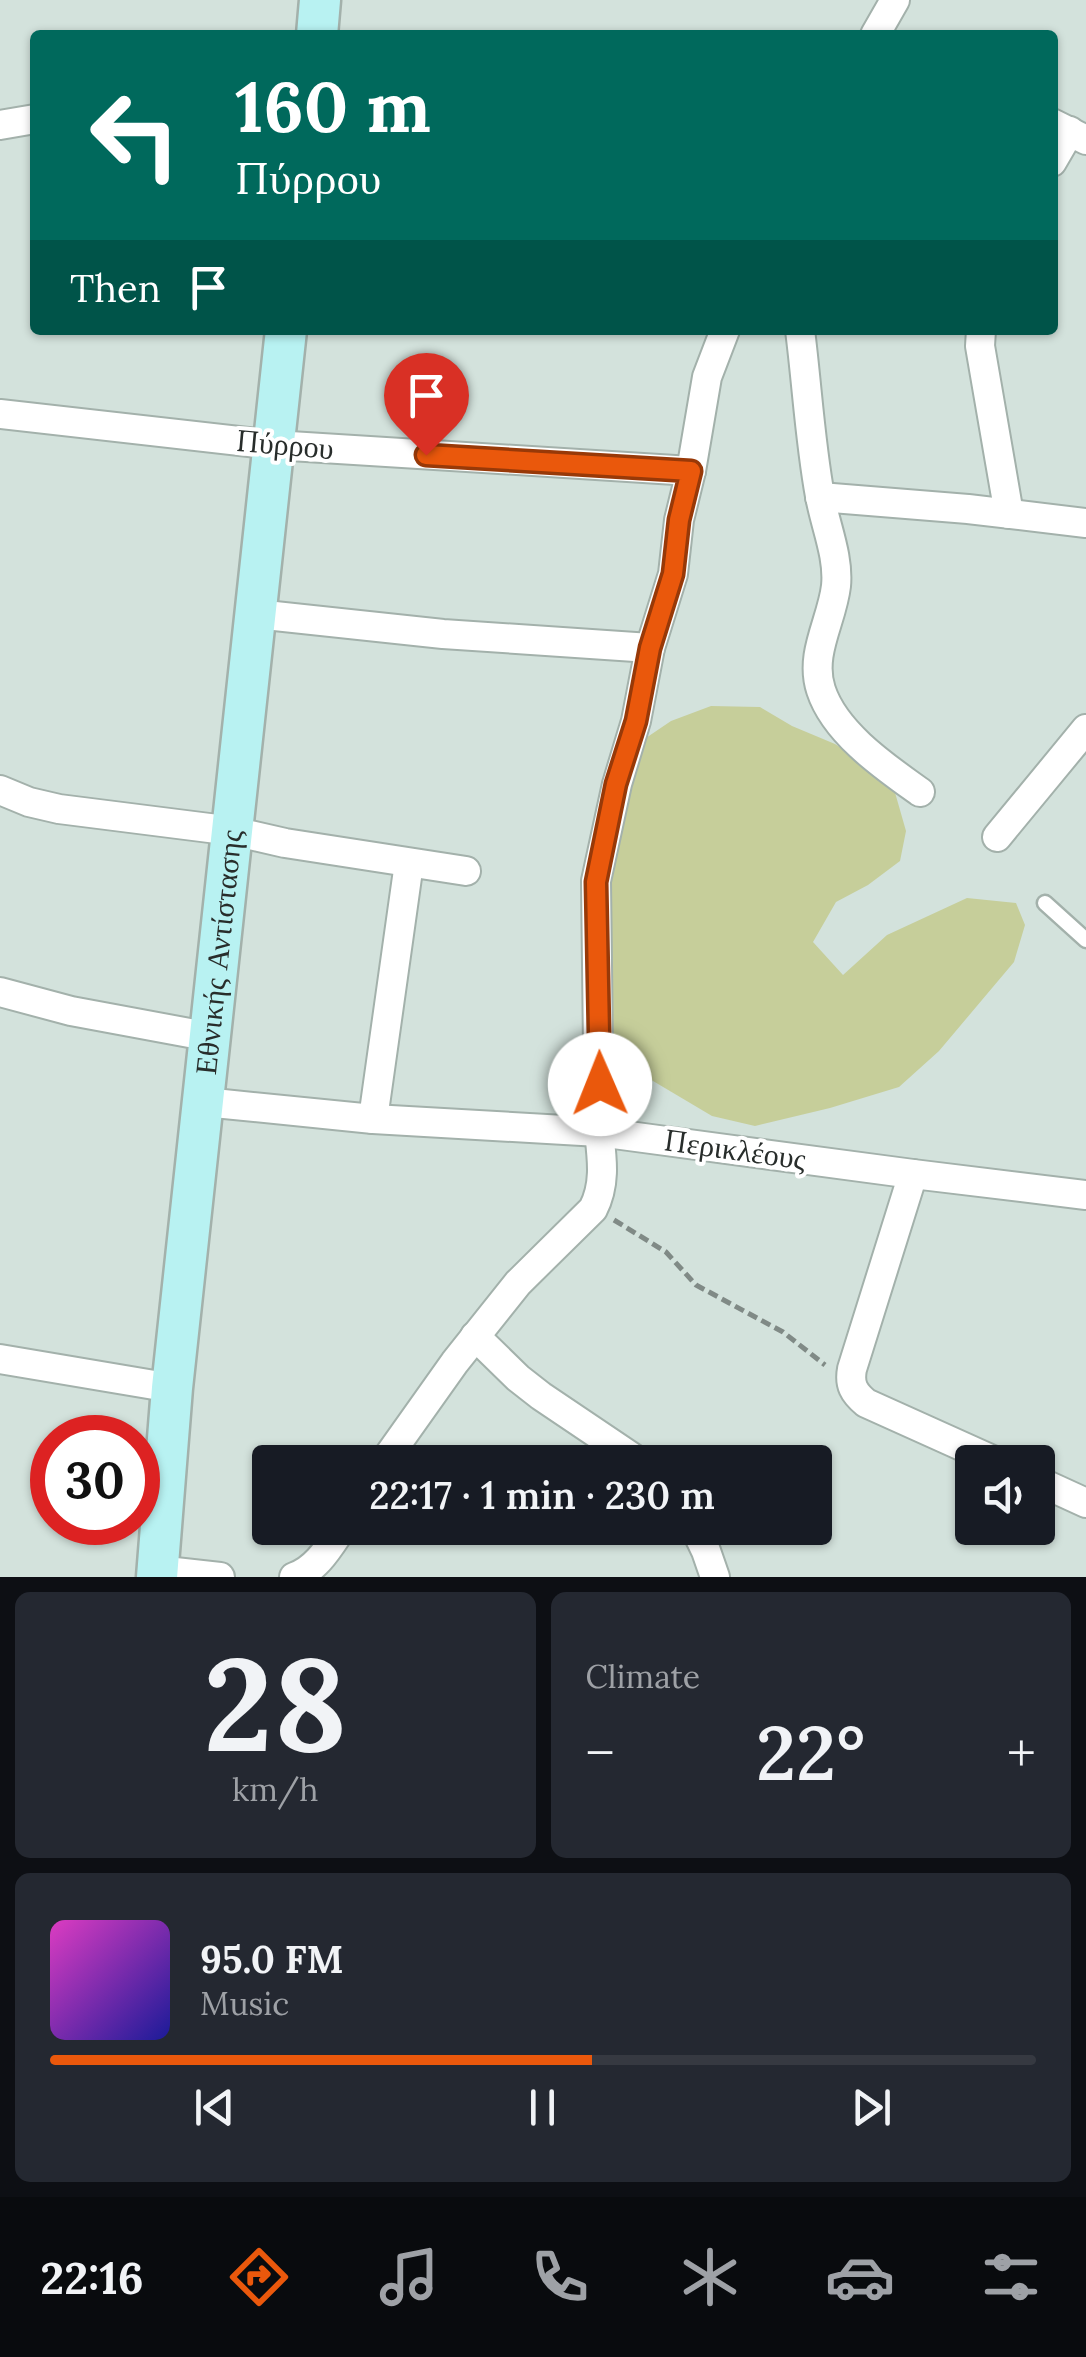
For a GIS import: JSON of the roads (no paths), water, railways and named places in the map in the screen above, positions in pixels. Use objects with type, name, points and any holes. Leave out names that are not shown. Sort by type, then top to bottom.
[{"type":"main road","points":[[317,30],[320,0]]},
{"type":"main road","name":"Εθνικής Αντίστασης","points":[[157,1574],[172,1388],[285,335]]},
{"type":"street","points":[[879,30],[896,0]]},
{"type":"street","points":[[0,125],[30,120]]},
{"type":"street","points":[[396,1445],[475,1336],[599,1198],[602,1181],[596,882],[650,648],[673,574],[679,520],[706,377],[723,335]]},
{"type":"street","points":[[801,335],[820,497],[834,556],[836,586],[817,661],[821,690],[843,729],[920,792]]},
{"type":"street","points":[[980,335],[1009,514]]},
{"type":"street","name":"Πύρρου","points":[[0,414],[274,445],[691,471]]},
{"type":"street","points":[[820,497],[1086,523]]},
{"type":"street","points":[[256,614],[443,634],[650,648]]},
{"type":"street","points":[[997,837],[1086,730]]},
{"type":"street","points":[[0,790],[59,809],[232,831],[466,871]]},
{"type":"street","points":[[373,1119],[409,863]]},
{"type":"street","points":[[0,992],[71,1011],[211,1037]]},
{"type":"street","name":"Περικλέους","points":[[204,1102],[373,1119],[599,1132],[1086,1195]]},
{"type":"street","points":[[913,1174],[852,1369],[851,1386],[866,1403],[960,1445]]},
{"type":"street","points":[[475,1336],[518,1378],[614,1445]]},
{"type":"street","points":[[0,1359],[172,1388]]},
{"type":"street","points":[[1055,1489],[1086,1503]]},
{"type":"street","points":[[294,1577],[308,1572],[329,1545]]},
{"type":"street","points":[[703,1545],[715,1577]]},
{"type":"street","points":[[157,1574],[220,1577]]},
{"type":"lane","points":[[1045,903],[1086,940]]}]
